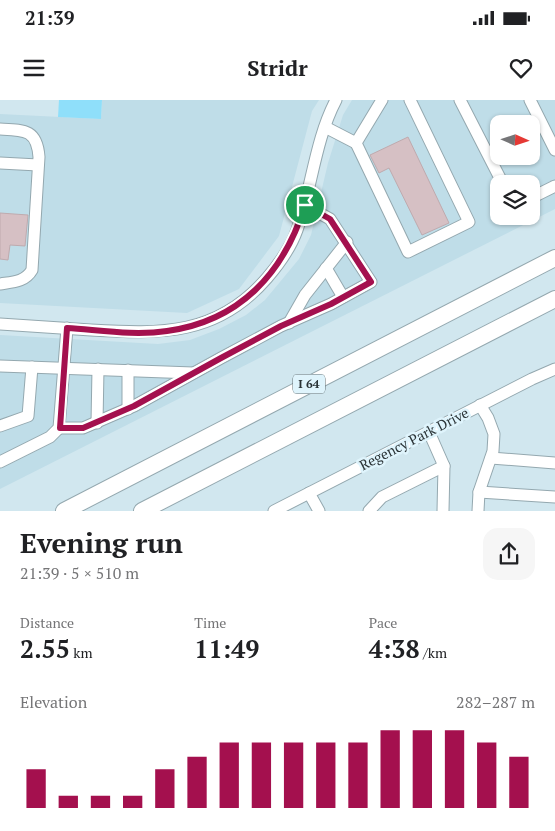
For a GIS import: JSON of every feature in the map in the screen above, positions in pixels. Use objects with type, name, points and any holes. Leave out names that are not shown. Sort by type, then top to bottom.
[{"type":"highway","name":"I 64","points":[[64,511],[555,258]]},
{"type":"highway","name":"I 64","points":[[142,511],[555,299]]},
{"type":"street","points":[[0,324],[138,333],[166,332],[215,318],[236,306],[257,289],[272,272],[297,232],[325,127],[336,100]]},
{"type":"street","points":[[356,143],[382,100]]},
{"type":"street","points":[[325,127],[356,143],[408,252],[469,222],[410,100]]},
{"type":"street","points":[[460,100],[498,175]]},
{"type":"street","points":[[530,100],[555,150]]},
{"type":"street","points":[[0,129],[22,130],[31,134],[38,146],[32,270],[28,277],[20,281],[0,284]]},
{"type":"street","points":[[0,163],[38,165]]},
{"type":"street","points":[[540,194],[555,186]]},
{"type":"street","points":[[0,462],[50,437],[60,428],[83,428],[128,409],[193,373],[371,282],[347,242],[330,219],[305,205]]},
{"type":"street","points":[[289,323],[305,295],[347,242]]},
{"type":"street","points":[[326,268],[343,297]]},
{"type":"street","points":[[60,428],[67,328]]},
{"type":"street","points":[[0,366],[193,373]]},
{"type":"street","points":[[0,426],[28,416],[32,367]]},
{"type":"street","points":[[97,422],[98,369]]},
{"type":"street","name":"Regency Park Drive","points":[[274,511],[555,369]]},
{"type":"street","points":[[128,370],[128,409]]},
{"type":"street","points":[[478,511],[479,492],[490,458],[494,434],[488,418],[480,406]]},
{"type":"street","points":[[429,432],[444,466],[443,511]]},
{"type":"street","points":[[490,458],[555,463]]},
{"type":"street","points":[[369,511],[382,497],[444,466]]},
{"type":"street","points":[[479,492],[555,497]]},
{"type":"street","points":[[309,493],[319,511]]},
{"type":"shaded area","points":[[59,100],[102,100],[101,119],[58,117]]},
{"type":"shaded area","points":[[102,100],[319,100],[312,111],[279,236],[239,289],[187,313],[0,303],[0,114],[101,119]]},
{"type":"shaded area","points":[[352,100],[555,100],[555,209],[540,217],[540,175],[490,175],[490,225],[523,225],[0,489],[0,335],[158,344],[190,340],[219,329],[246,315],[265,300],[299,259],[311,235],[328,163],[343,115]]},
{"type":"building","points":[[408,137],[449,223],[422,235],[389,168],[379,173],[370,155]]},
{"type":"building","points":[[0,213],[28,215],[25,246],[10,245],[8,260],[0,259]]},
{"type":"route","points":[[305,205],[330,219],[347,242],[371,282],[331,304],[281,326],[134,406],[83,428],[60,428],[67,328],[138,333],[166,332],[193,326],[215,318],[236,306],[257,289],[272,272],[297,232],[305,205]]}]
